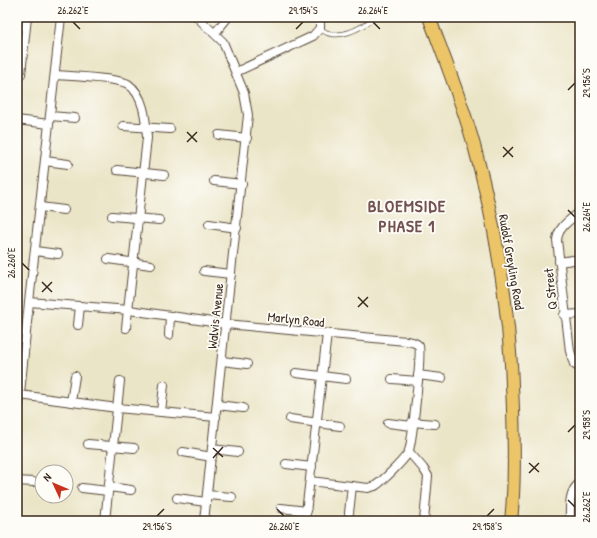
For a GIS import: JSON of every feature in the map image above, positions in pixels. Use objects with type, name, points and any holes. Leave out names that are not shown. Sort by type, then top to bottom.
[{"type":"main road","name":"Rudolf Greyling Road","points":[[429,17],[475,148],[501,270],[509,329],[512,374],[514,462],[511,521]]},
{"type":"street","points":[[21,74],[27,17]]},
{"type":"street","points":[[17,424],[61,17]]},
{"type":"street","name":"Walvis Avenue","points":[[197,17],[223,42],[248,105],[247,138],[204,521]]},
{"type":"street","points":[[215,34],[228,17]]},
{"type":"street","points":[[236,72],[313,36],[320,28],[320,17]]},
{"type":"street","points":[[55,75],[122,82],[134,90],[144,109],[146,127],[143,173],[126,328]]},
{"type":"street","points":[[17,120],[75,118]]},
{"type":"street","points":[[123,126],[170,129]]},
{"type":"street","points":[[219,135],[247,138]]},
{"type":"street","points":[[45,161],[68,164]]},
{"type":"street","points":[[117,170],[164,175]]},
{"type":"street","points":[[214,181],[242,184]]},
{"type":"street","points":[[40,207],[64,210]]},
{"type":"street","name":"Q Street","points":[[580,212],[564,225],[557,234],[564,315],[571,360],[580,368]]},
{"type":"street","points":[[112,216],[159,220]]},
{"type":"street","points":[[209,224],[237,228]]},
{"type":"street","points":[[35,251],[58,254]]},
{"type":"street","points":[[108,259],[151,265]]},
{"type":"street","points":[[559,262],[580,259]]},
{"type":"street","name":"Walvis Avenue","points":[[204,271],[231,274]]},
{"type":"street","name":"Marlyn Road","points":[[29,302],[128,310],[226,324],[412,342],[420,348],[418,378]]},
{"type":"street","points":[[78,325],[80,306]]},
{"type":"street","points":[[564,315],[580,314]]},
{"type":"street","points":[[169,335],[170,316]]},
{"type":"street","points":[[305,521],[327,334]]},
{"type":"street","name":"Walvis Avenue","points":[[222,361],[247,364]]},
{"type":"street","points":[[296,373],[346,379]]},
{"type":"street","points":[[72,402],[75,376]]},
{"type":"street","points":[[310,481],[368,488],[375,486],[408,452],[418,378]]},
{"type":"street","points":[[392,379],[442,378]]},
{"type":"street","points":[[105,521],[120,381]]},
{"type":"street","points":[[161,412],[164,385]]},
{"type":"street","points":[[20,395],[117,408],[216,417]]},
{"type":"street","points":[[217,405],[243,408]]},
{"type":"street","points":[[290,419],[340,426]]},
{"type":"street","points":[[388,423],[435,424]]},
{"type":"street","points":[[88,444],[134,448]]},
{"type":"street","points":[[183,452],[238,452]]},
{"type":"street","points":[[408,452],[423,468],[428,476],[424,521]]},
{"type":"street","points":[[286,464],[312,467]]},
{"type":"street","points":[[17,481],[33,482]]},
{"type":"street","points":[[570,521],[571,497],[573,490],[580,483]]},
{"type":"street","points":[[349,513],[352,486]]},
{"type":"street","points":[[82,488],[131,490]]},
{"type":"street","points":[[177,498],[232,497]]},
{"type":"street","points":[[281,508],[306,511]]},
{"type":"lane","points":[[320,28],[328,34],[338,35],[356,28],[375,17]]},
{"type":"district","name":"BLOEMSIDE PHASE 1","points":[[407,215]]}]
